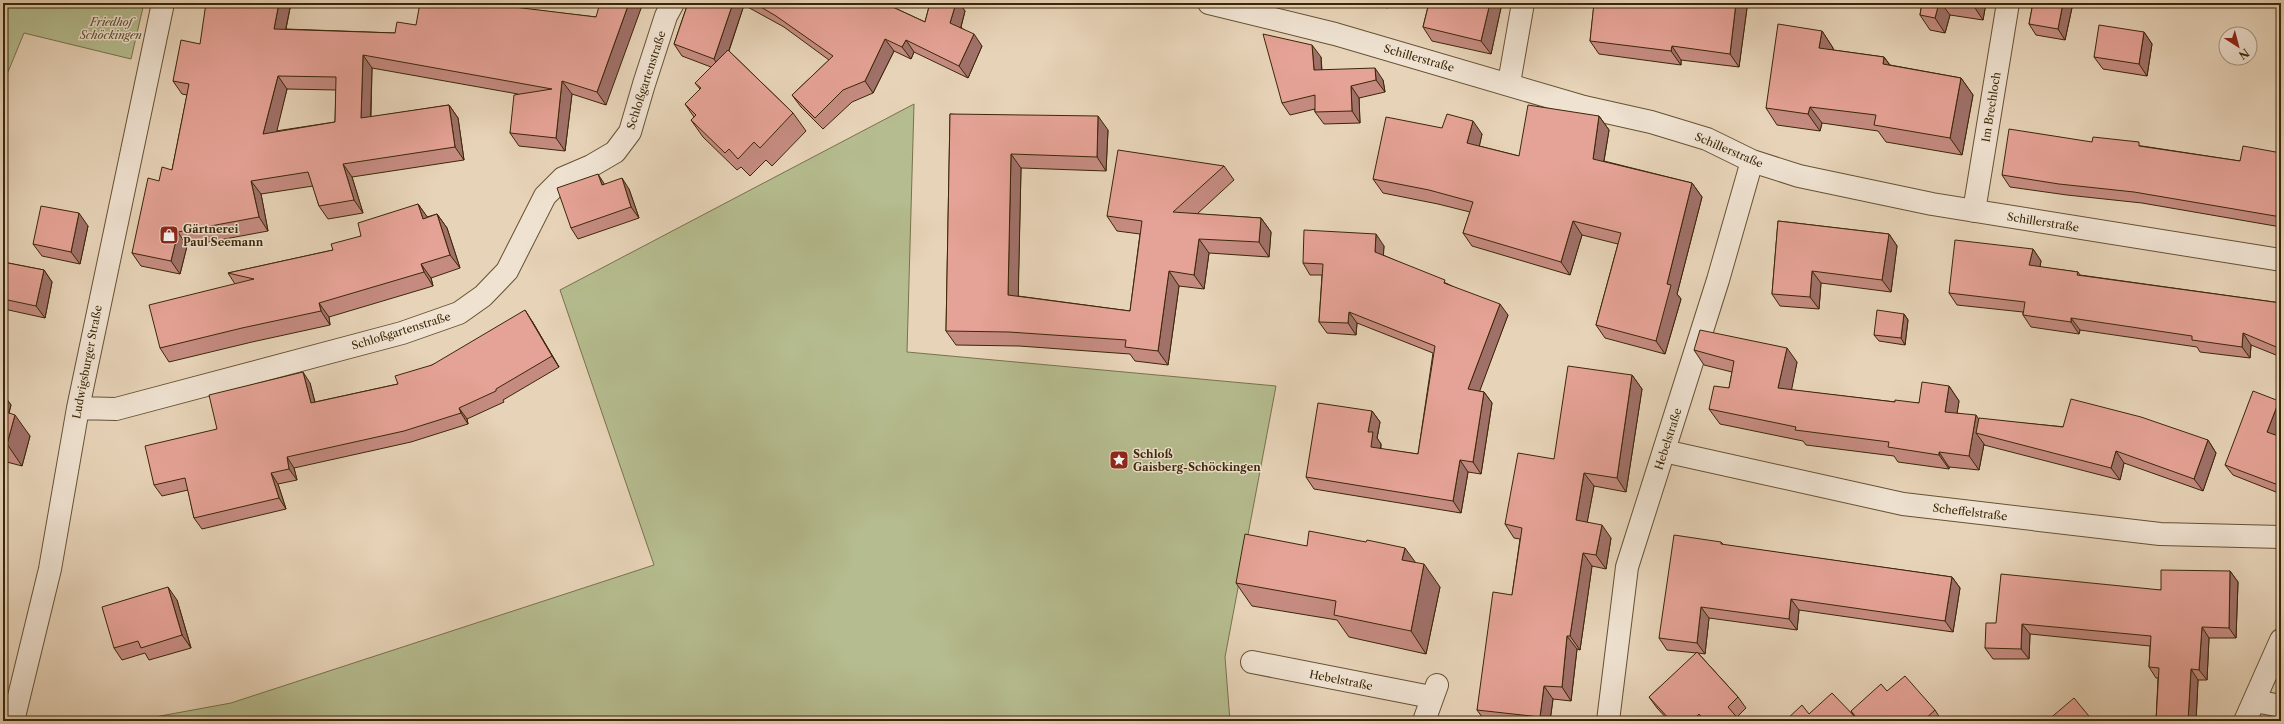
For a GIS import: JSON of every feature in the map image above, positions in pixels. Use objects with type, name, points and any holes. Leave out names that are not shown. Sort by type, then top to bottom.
[{"type":"street","name":"Ludwigsburger Straße","points":[[13,721],[50,569],[78,408],[163,3]]},
{"type":"street","name":"Schloßgartenstraße","points":[[78,408],[116,409],[402,333],[459,313],[483,296],[507,271],[545,196],[563,178],[591,166],[615,152],[630,132],[666,16],[673,3]]},
{"type":"street","name":"Schillerstraße","points":[[1209,3],[1335,34],[1509,83],[1584,106],[1651,122],[1707,139],[1752,161],[1799,176],[1932,204],[2281,260]]},
{"type":"street","points":[[1509,83],[1523,3]]},
{"type":"street","name":"Im Brechloch","points":[[1974,211],[2008,3]]},
{"type":"street","name":"Hebelstraße","points":[[1608,721],[1627,567],[1664,451],[1752,161]]},
{"type":"street","name":"Scheffelstraße","points":[[1664,451],[1903,504],[2160,534],[2281,537]]},
{"type":"street","points":[[2245,721],[2256,701],[2281,640]]},
{"type":"street","name":"Hebelstraße","points":[[1252,662],[1435,690],[1424,721]]},
{"type":"street","points":[[2256,701],[2281,706]]},
{"type":"green space","name":"Friedhof Schöckingen","points":[[3,3],[144,3],[131,59],[24,33],[3,84]]},
{"type":"green space","points":[[914,104],[907,352],[1276,386],[1225,657],[1230,721],[133,721],[231,703],[654,565],[560,290]]},
{"type":"building","points":[[206,3],[279,3],[274,29],[395,33],[397,22],[416,25],[420,3],[515,3],[514,7],[596,17],[600,3],[629,3],[597,92],[562,81],[556,138],[510,133],[514,95],[552,89],[363,55],[361,118],[449,105],[455,147],[343,164],[354,200],[319,206],[308,172],[251,181],[259,217],[178,232],[171,261],[132,253],[148,178],[159,181],[162,167],[172,170],[189,84],[173,81],[181,40],[200,44]],"holes":[[[278,76],[336,77],[335,122],[263,134]]]},
{"type":"building","points":[[688,3],[733,3],[714,59],[674,44]]},
{"type":"building","points":[[754,3],[884,3],[925,22],[930,3],[956,3],[950,23],[974,34],[959,66],[906,40],[902,47],[885,39],[865,81],[843,90],[815,118],[792,95],[833,56],[776,16]]},
{"type":"building","points":[[1429,3],[1490,3],[1481,41],[1423,27]]},
{"type":"building","points":[[1594,3],[1736,3],[1730,54],[1672,46],[1671,51],[1590,41]]},
{"type":"building","points":[[1922,3],[1939,3],[1935,18],[1920,15]]},
{"type":"building","points":[[1956,3],[1974,3],[1973,5]]},
{"type":"building","points":[[2033,3],[2063,3],[2058,29],[2029,24]]},
{"type":"building","points":[[1778,24],[1822,31],[1819,48],[1884,57],[1883,64],[1961,78],[1950,138],[1874,125],[1876,115],[1810,107],[1808,114],[1766,108]]},
{"type":"building","points":[[2099,25],[2144,32],[2139,64],[2094,57]]},
{"type":"building","points":[[1263,34],[1312,45],[1314,70],[1375,68],[1376,80],[1351,86],[1352,111],[1315,112],[1315,95],[1282,103]]},
{"type":"building","points":[[728,50],[793,113],[760,148],[754,142],[738,159],[729,149],[725,153],[691,120],[696,115],[685,104],[701,88],[695,83]]},
{"type":"building","points":[[1528,105],[1599,116],[1593,159],[1692,183],[1667,284],[1671,285],[1656,341],[1596,325],[1621,233],[1573,221],[1561,262],[1463,233],[1473,202],[1429,190],[1373,179],[1386,117],[1442,128],[1447,114],[1473,121],[1467,143],[1519,156]]},
{"type":"building","points":[[950,114],[1098,116],[1097,157],[1011,154],[1008,295],[1130,311],[1142,221],[1107,216],[1118,150],[1224,166],[1173,212],[1261,218],[1259,242],[1199,239],[1194,275],[1169,271],[1158,351],[1125,347],[1126,340],[1009,332],[946,331]]},
{"type":"building","points":[[2009,129],[2092,142],[2093,137],[2139,142],[2139,146],[2240,161],[2243,146],[2281,153],[2281,217],[2134,192],[2059,184],[2002,175]]},
{"type":"building","points":[[598,174],[602,185],[622,178],[631,207],[571,228],[557,188]]},
{"type":"building","points":[[418,204],[423,219],[437,214],[450,255],[421,264],[424,272],[319,303],[321,311],[160,348],[149,305],[254,279],[228,273],[333,250],[331,244],[361,236],[358,223]]},
{"type":"building","points":[[41,206],[79,213],[71,252],[33,244]]},
{"type":"building","points":[[1778,221],[1889,234],[1882,280],[1812,271],[1810,297],[1772,294]]},
{"type":"building","points":[[1304,230],[1376,234],[1375,252],[1445,280],[1444,283],[1500,304],[1468,389],[1484,392],[1473,462],[1460,460],[1453,501],[1306,477],[1318,403],[1372,411],[1368,432],[1373,432],[1371,447],[1418,454],[1435,346],[1349,312],[1348,323],[1319,322],[1323,264],[1303,263]]},
{"type":"building","points":[[1955,240],[2033,249],[2029,265],[2078,272],[2077,275],[2281,303],[2281,349],[2243,333],[2242,347],[2192,340],[2192,336],[2071,318],[2071,322],[2023,315],[2025,302],[1949,293]]},
{"type":"building","points":[[3,262],[44,270],[36,306],[3,299]]},
{"type":"building","points":[[525,310],[552,356],[496,389],[496,391],[459,408],[461,413],[404,431],[287,457],[289,469],[271,473],[279,498],[194,518],[185,478],[154,485],[145,446],[217,429],[209,395],[303,372],[311,403],[398,384],[395,376],[432,365]]},
{"type":"building","points":[[1877,310],[1904,314],[1901,338],[1874,335]]},
{"type":"building","points":[[1700,330],[1787,348],[1778,388],[1895,402],[1895,400],[1919,403],[1922,382],[1949,386],[1945,412],[1976,415],[1969,456],[1939,452],[1939,455],[1888,447],[1889,442],[1795,430],[1796,427],[1709,409],[1714,386],[1729,388],[1734,361],[1694,350]]},
{"type":"building","points":[[1568,366],[1632,375],[1617,478],[1584,473],[1576,520],[1602,525],[1596,555],[1583,553],[1570,636],[1567,636],[1562,687],[1544,686],[1540,717],[1477,710],[1493,592],[1512,595],[1522,528],[1505,524],[1518,453],[1554,459]]},
{"type":"building","points":[[2253,391],[2279,401],[2267,432],[2281,437],[2281,486],[2225,465]]},
{"type":"building","points":[[2071,399],[2141,417],[2208,440],[2194,479],[2116,451],[2111,468],[1976,433],[1979,418],[2063,427]]},
{"type":"building","points":[[3,411],[15,415],[7,444],[3,443]]},
{"type":"building","points":[[1309,531],[1366,542],[1367,540],[1405,548],[1402,560],[1424,564],[1411,631],[1334,615],[1336,601],[1236,583],[1245,534],[1307,546]]},
{"type":"building","points":[[1674,535],[1721,542],[1721,544],[1952,577],[1945,621],[1791,599],[1789,619],[1701,607],[1697,643],[1659,638]]},
{"type":"building","points":[[2161,570],[2230,571],[2229,628],[2202,627],[2199,670],[2191,669],[2188,721],[2156,721],[2159,668],[2149,667],[2151,636],[2022,624],[2021,649],[1985,648],[1986,623],[1996,623],[2001,574],[2161,590]]},
{"type":"building","points":[[168,587],[182,635],[141,648],[138,641],[114,648],[102,607]]},
{"type":"building","points":[[1697,652],[1738,697],[1728,707],[1740,721],[1705,721],[1699,714],[1692,721],[1671,721],[1649,697]]},
{"type":"building","points":[[1905,676],[1935,710],[1923,721],[1859,721],[1851,711],[1881,684],[1887,691]]},
{"type":"building","points":[[1832,693],[1859,721],[1785,721],[1802,705],[1809,714]]},
{"type":"building","points":[[2074,698],[2093,721],[2047,721]]},
{"type":"place","name":"Gärtnerei Paul Seemann","points":[[169,235]]},
{"type":"place","name":"Schloß Gaisberg-Schöckingen","points":[[1119,460]]}]
